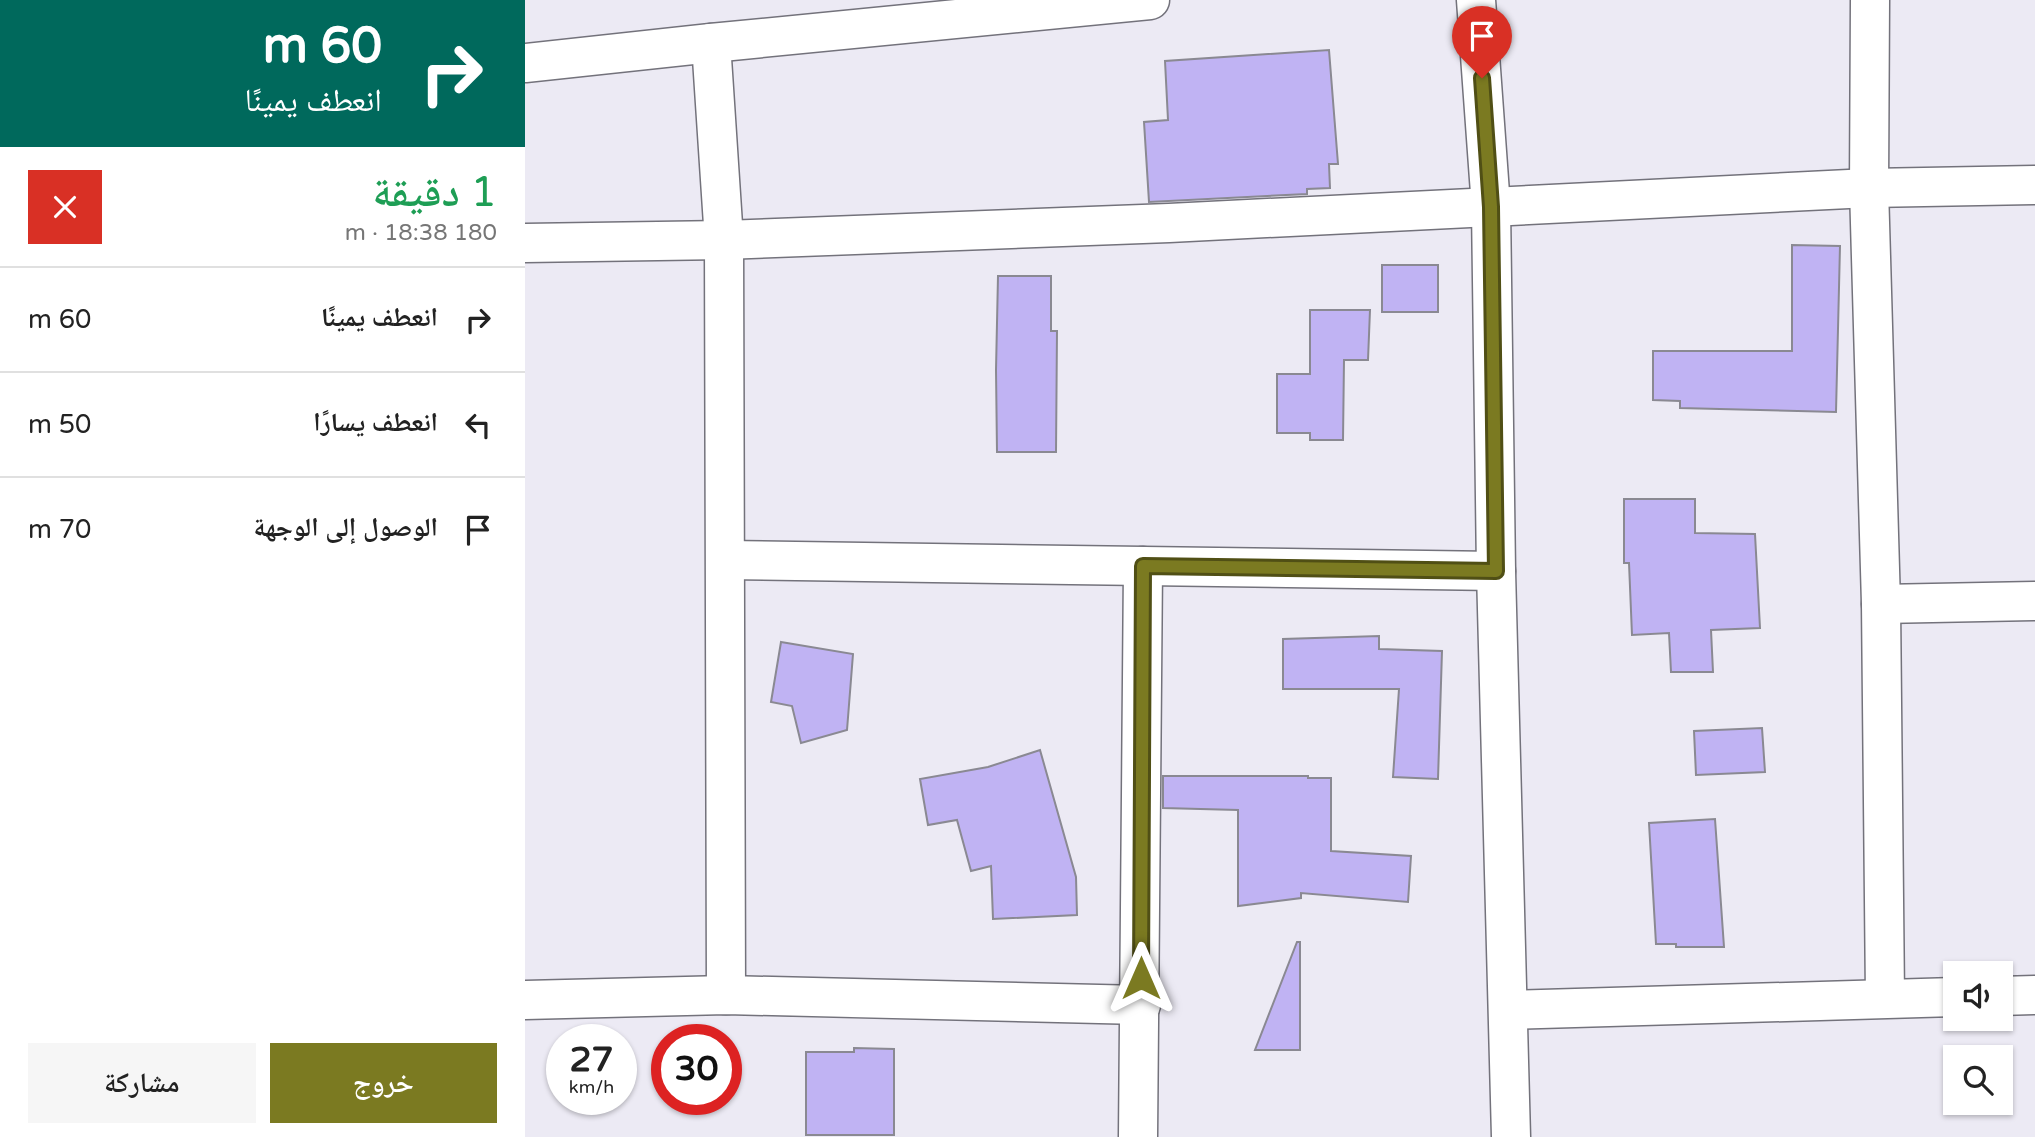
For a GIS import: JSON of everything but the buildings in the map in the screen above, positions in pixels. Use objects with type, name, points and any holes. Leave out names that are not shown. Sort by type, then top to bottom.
[{"type":"street","points":[[525,63],[1150,0]]},
{"type":"street","points":[[1476,0],[1491,207],[1496,571],[1511,1137]]},
{"type":"street","points":[[1870,0],[1869,188],[1881,604],[1885,999]]},
{"type":"street","points":[[711,43],[724,240],[726,995]]},
{"type":"street","points":[[525,243],[724,240],[1169,223],[1869,188],[2035,185]]},
{"type":"street","points":[[726,560],[1496,571]]},
{"type":"street","points":[[1138,1137],[1143,566]]},
{"type":"street","points":[[1881,604],[2035,601]]},
{"type":"street","points":[[525,1000],[726,995],[1141,1005]]},
{"type":"street","points":[[2013,996],[2035,995]]},
{"type":"street","points":[[1509,1010],[1943,997]]},
{"type":"route","points":[[1141,978],[1143,566],[1496,571],[1491,207],[1482,78]]}]
